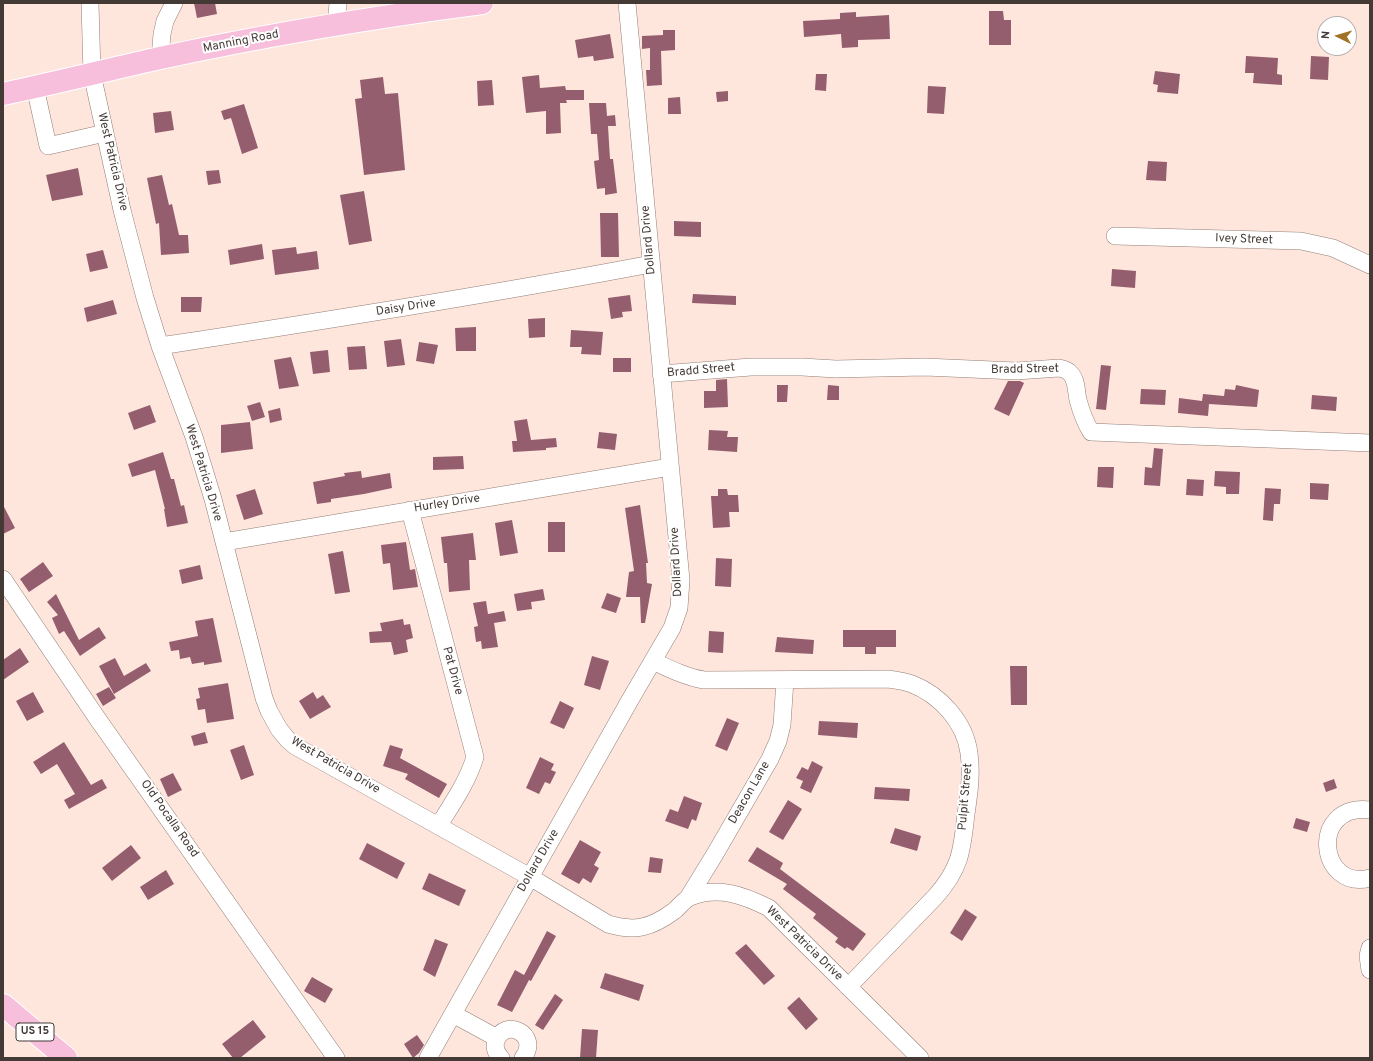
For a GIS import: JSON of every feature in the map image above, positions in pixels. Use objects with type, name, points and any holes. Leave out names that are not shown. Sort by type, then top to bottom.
[{"type":"main road","name":"Manning Road","points":[[3,94],[160,58],[336,24],[482,3]]},
{"type":"main road","name":"US 15","points":[[3,1005],[66,1058]]},
{"type":"street","name":"West Patricia Drive","points":[[90,3],[92,74],[122,210],[145,298],[160,346],[194,436],[213,499],[264,698],[279,729],[288,740],[311,755],[439,825],[608,924],[622,928],[649,926],[675,910],[688,898],[722,892],[737,894],[749,898],[769,908],[920,1058]]},
{"type":"street","points":[[160,58],[162,34],[165,21],[174,3]]},
{"type":"street","points":[[336,24],[338,3]]},
{"type":"street","name":"Dollard Drive","points":[[428,1058],[672,628],[679,608],[681,580],[627,3]]},
{"type":"street","points":[[35,87],[48,146],[105,133]]},
{"type":"street","name":"Ivey Street","points":[[1114,236],[1300,242],[1333,248],[1370,265]]},
{"type":"street","name":"Daisy Drive","points":[[160,346],[524,288],[651,264]]},
{"type":"street","name":"Bradd Street","points":[[661,374],[751,367],[836,369],[925,366],[1010,371],[1059,368],[1070,372],[1073,377],[1078,399],[1091,432],[1370,443]]},
{"type":"street","name":"Hurley Drive","points":[[224,542],[670,467]]},
{"type":"street","name":"Pat Drive","points":[[410,510],[475,757],[467,777],[439,825]]},
{"type":"street","name":"Old Pocalla Road","points":[[3,579],[97,718],[336,1058]]},
{"type":"street","name":"Pulpit Street","points":[[653,661],[682,674],[704,680],[888,679],[912,684],[925,690],[939,700],[950,711],[965,737],[969,752],[970,769],[961,852],[955,869],[945,887],[936,897],[848,987]]},
{"type":"street","name":"Deacon Lane","points":[[688,898],[770,759],[778,741],[782,725],[785,680]]},
{"type":"street","points":[[1369,882],[1346,876],[1337,869],[1330,860],[1327,849],[1327,837],[1332,826],[1339,817],[1349,811],[1360,809],[1370,810]]},
{"type":"street","points":[[1370,948],[1368,956],[1370,970]]},
{"type":"street","points":[[453,1014],[497,1038]]},
{"type":"street","points":[[501,1058],[496,1049],[497,1038],[506,1030],[511,1029],[522,1033],[526,1037],[528,1048],[523,1058]]},
{"type":"building","points":[[194,3],[215,3],[217,14],[197,18]]},
{"type":"building","points":[[989,11],[1003,11],[1004,20],[1011,20],[1011,45],[989,45]]},
{"type":"building","points":[[856,12],[856,17],[889,15],[890,39],[858,40],[858,47],[842,48],[841,34],[804,37],[803,21],[840,19],[840,13]]},
{"type":"building","points":[[663,30],[675,30],[675,50],[661,51],[662,85],[647,86],[646,70],[650,70],[650,48],[642,49],[642,36],[663,35]]},
{"type":"building","points":[[610,34],[614,58],[594,61],[593,56],[578,58],[575,40]]},
{"type":"building","points":[[1246,56],[1278,58],[1277,74],[1282,75],[1282,85],[1253,83],[1254,73],[1245,73]]},
{"type":"building","points":[[1311,56],[1329,57],[1328,80],[1310,79]]},
{"type":"building","points":[[1155,71],[1180,74],[1178,94],[1157,92],[1158,85],[1153,84]]},
{"type":"building","points":[[816,74],[827,74],[826,91],[815,90]]},
{"type":"building","points":[[539,75],[540,88],[565,86],[566,90],[584,90],[584,100],[566,100],[567,103],[560,103],[561,133],[546,134],[546,111],[526,113],[522,77]]},
{"type":"building","points":[[383,77],[385,94],[398,93],[405,170],[364,175],[355,99],[362,98],[360,80]]},
{"type":"building","points":[[492,80],[494,105],[478,106],[477,81]]},
{"type":"building","points":[[928,86],[946,87],[944,114],[927,113]]},
{"type":"building","points":[[728,91],[728,101],[717,102],[716,92]]},
{"type":"building","points":[[680,97],[681,114],[668,114],[668,98]]},
{"type":"building","points":[[589,103],[606,103],[607,116],[615,115],[616,126],[608,126],[610,159],[613,159],[617,193],[605,195],[605,188],[597,189],[594,161],[599,160],[597,134],[591,134]]},
{"type":"building","points":[[244,104],[258,148],[242,154],[231,118],[224,120],[221,111]]},
{"type":"building","points":[[171,111],[174,130],[155,133],[153,113]]},
{"type":"building","points":[[1148,161],[1167,162],[1166,181],[1146,180]]},
{"type":"building","points":[[78,168],[83,195],[52,201],[46,175]]},
{"type":"building","points":[[219,170],[221,183],[208,185],[206,171]]},
{"type":"building","points":[[162,175],[169,205],[172,204],[179,235],[188,235],[189,253],[161,255],[159,223],[156,224],[147,178]]},
{"type":"building","points":[[364,191],[372,241],[349,245],[340,195]]},
{"type":"building","points":[[600,213],[618,213],[619,257],[601,257]]},
{"type":"building","points":[[674,221],[701,222],[701,237],[674,236]]},
{"type":"building","points":[[262,244],[264,259],[230,265],[228,250]]},
{"type":"building","points":[[296,247],[297,254],[317,251],[319,269],[275,275],[272,250]]},
{"type":"building","points":[[103,250],[108,268],[90,272],[86,254]]},
{"type":"building","points":[[1112,269],[1136,271],[1135,288],[1111,286]]},
{"type":"building","points":[[693,294],[736,296],[736,305],[692,303]]},
{"type":"building","points":[[630,295],[632,311],[622,312],[623,317],[611,319],[608,298]]},
{"type":"building","points":[[181,297],[202,297],[201,312],[181,312]]},
{"type":"building","points":[[113,300],[117,314],[87,322],[84,308]]},
{"type":"building","points":[[545,318],[545,337],[529,338],[528,319]]},
{"type":"building","points":[[476,327],[476,351],[456,351],[455,328]]},
{"type":"building","points":[[571,330],[603,332],[601,355],[581,354],[582,347],[570,347]]},
{"type":"building","points":[[401,339],[405,365],[387,367],[384,341]]},
{"type":"building","points":[[419,342],[438,345],[434,364],[416,361]]},
{"type":"building","points":[[365,346],[367,369],[349,370],[347,347]]},
{"type":"building","points":[[328,350],[330,372],[313,374],[310,352]]},
{"type":"building","points":[[291,357],[299,386],[279,389],[274,360]]},
{"type":"building","points":[[613,358],[631,358],[631,372],[613,372]]},
{"type":"building","points":[[1101,365],[1111,366],[1106,410],[1096,409]]},
{"type":"building","points":[[727,379],[728,407],[704,408],[704,391],[716,391],[716,380]]},
{"type":"building","points":[[1008,381],[1020,381],[1024,383],[1009,416],[994,409]]},
{"type":"building","points":[[777,385],[788,385],[787,402],[777,402]]},
{"type":"building","points":[[828,385],[839,386],[839,400],[827,400]]},
{"type":"building","points":[[1236,385],[1259,390],[1257,407],[1209,404],[1208,416],[1178,413],[1179,398],[1202,401],[1203,394],[1224,396],[1225,389],[1235,390]]},
{"type":"building","points":[[1141,389],[1166,390],[1165,405],[1140,404]]},
{"type":"building","points":[[1312,395],[1337,397],[1336,411],[1311,409]]},
{"type":"building","points":[[260,402],[265,417],[252,421],[247,406]]},
{"type":"building","points":[[150,405],[156,422],[134,430],[128,413]]},
{"type":"building","points":[[280,408],[282,420],[270,423],[268,411]]},
{"type":"building","points":[[527,419],[531,440],[556,438],[557,447],[546,448],[546,450],[513,452],[512,441],[517,441],[514,421]]},
{"type":"building","points":[[250,422],[253,449],[221,453],[221,425]]},
{"type":"building","points":[[709,430],[728,431],[727,437],[738,437],[737,452],[708,450]]},
{"type":"building","points":[[599,432],[617,434],[615,450],[597,448]]},
{"type":"building","points":[[1154,448],[1163,449],[1160,486],[1144,485],[1145,467],[1152,468]]},
{"type":"building","points":[[163,452],[171,479],[174,479],[181,506],[184,505],[188,523],[167,527],[165,509],[155,470],[132,477],[128,464]]},
{"type":"building","points":[[463,456],[464,469],[433,470],[433,457]]},
{"type":"building","points":[[1098,467],[1114,467],[1113,488],[1097,487]]},
{"type":"building","points":[[361,471],[362,478],[390,473],[392,488],[331,499],[331,502],[317,504],[313,482],[345,476],[344,473]]},
{"type":"building","points":[[1215,471],[1240,472],[1239,494],[1226,494],[1226,487],[1214,486]]},
{"type":"building","points":[[1187,479],[1204,480],[1203,496],[1186,495]]},
{"type":"building","points":[[1310,483],[1329,484],[1328,500],[1310,499]]},
{"type":"building","points":[[1265,488],[1281,489],[1280,504],[1274,504],[1273,521],[1263,520]]},
{"type":"building","points":[[255,489],[263,514],[244,520],[236,495]]},
{"type":"building","points":[[718,489],[727,489],[728,495],[738,495],[739,512],[729,512],[730,527],[713,528],[711,496],[718,496]]},
{"type":"building","points":[[3,505],[15,528],[3,534]]},
{"type":"building","points":[[640,505],[648,563],[646,563],[647,583],[652,584],[645,623],[641,623],[640,597],[626,597],[629,572],[634,571],[625,508]]},
{"type":"building","points":[[512,520],[518,553],[500,556],[495,523]]},
{"type":"building","points":[[548,522],[565,522],[565,552],[548,552]]},
{"type":"building","points":[[473,533],[476,560],[469,560],[470,590],[449,592],[447,563],[444,563],[441,537]]},
{"type":"building","points":[[406,542],[410,570],[415,569],[418,587],[393,590],[390,563],[383,564],[381,545]]},
{"type":"building","points":[[343,551],[350,592],[335,594],[328,554]]},
{"type":"building","points":[[716,558],[732,559],[731,587],[715,586]]},
{"type":"building","points":[[43,562],[53,576],[29,592],[20,579]]},
{"type":"building","points":[[200,565],[203,579],[182,584],[179,570]]},
{"type":"building","points":[[543,589],[545,600],[531,602],[532,609],[517,611],[514,594]]},
{"type":"building","points":[[607,593],[621,598],[616,613],[601,608]]},
{"type":"building","points":[[56,594],[79,640],[99,627],[106,638],[80,656],[64,631],[59,634],[52,618],[58,615],[47,602]]},
{"type":"building","points":[[486,601],[488,614],[504,611],[506,621],[494,623],[498,647],[482,649],[481,641],[476,642],[474,627],[478,626],[473,603]]},
{"type":"building","points":[[213,618],[222,662],[204,665],[204,662],[192,664],[190,657],[180,659],[179,650],[171,651],[169,642],[198,636],[195,621]]},
{"type":"building","points":[[403,619],[404,625],[410,624],[413,638],[406,640],[408,652],[394,655],[391,642],[370,643],[369,632],[382,631],[380,623]]},
{"type":"building","points":[[843,630],[896,630],[896,647],[876,647],[876,654],[865,654],[865,647],[843,647]]},
{"type":"building","points":[[709,631],[724,632],[723,653],[708,652]]},
{"type":"building","points":[[777,637],[814,640],[813,654],[775,652]]},
{"type":"building","points":[[20,648],[29,662],[3,680],[3,660]]},
{"type":"building","points":[[592,656],[609,661],[600,690],[584,685]]},
{"type":"building","points":[[115,658],[124,676],[146,663],[151,671],[114,694],[99,666]]},
{"type":"building","points":[[1010,666],[1027,666],[1027,705],[1011,705]]},
{"type":"building","points":[[228,683],[234,719],[207,723],[205,709],[198,710],[196,699],[200,698],[198,688]]},
{"type":"building","points":[[109,687],[116,698],[103,706],[96,694]]},
{"type":"building","points":[[33,692],[44,712],[27,721],[16,701]]},
{"type":"building","points":[[313,692],[317,699],[323,695],[331,707],[310,719],[299,701]]},
{"type":"building","points":[[560,701],[574,708],[564,729],[550,723]]},
{"type":"building","points":[[727,718],[739,723],[727,751],[715,746]]},
{"type":"building","points":[[819,721],[858,723],[857,738],[818,735]]},
{"type":"building","points":[[205,732],[208,743],[194,746],[191,736]]},
{"type":"building","points":[[64,742],[91,785],[102,779],[107,788],[69,809],[64,800],[75,794],[57,764],[41,774],[33,762]]},
{"type":"building","points":[[244,745],[254,775],[241,780],[230,750]]},
{"type":"building","points":[[390,745],[403,749],[400,758],[447,784],[439,798],[405,779],[408,774],[383,766]]},
{"type":"building","points":[[540,757],[554,764],[551,770],[556,772],[550,784],[545,782],[539,794],[526,788]]},
{"type":"building","points":[[812,761],[823,767],[811,793],[800,788],[803,781],[796,778],[802,767],[808,770]]},
{"type":"building","points":[[173,773],[182,790],[168,797],[160,779]]},
{"type":"building","points":[[1334,779],[1337,788],[1326,792],[1323,783]]},
{"type":"building","points":[[875,787],[910,789],[909,801],[874,799]]},
{"type":"building","points":[[684,796],[702,803],[696,821],[692,819],[688,829],[665,821],[670,809],[678,812]]},
{"type":"building","points":[[788,800],[802,809],[783,840],[769,832]]},
{"type":"building","points":[[1296,818],[1310,822],[1307,832],[1293,828]]},
{"type":"building","points":[[895,828],[921,836],[917,851],[890,843]]},
{"type":"building","points":[[580,840],[601,852],[594,865],[599,868],[591,883],[583,878],[579,884],[561,874]]},
{"type":"building","points":[[367,843],[405,863],[397,879],[359,859]]},
{"type":"building","points":[[131,845],[141,858],[112,881],[102,868]]},
{"type":"building","points":[[757,847],[783,863],[780,869],[866,934],[853,951],[847,947],[845,949],[835,942],[838,938],[813,918],[816,914],[783,889],[787,884],[748,861]]},
{"type":"building","points":[[650,857],[663,859],[661,873],[648,872]]},
{"type":"building","points":[[166,870],[174,884],[148,900],[140,887]]},
{"type":"building","points":[[429,873],[466,890],[459,906],[422,889]]},
{"type":"building","points":[[965,909],[977,917],[962,941],[950,933]]},
{"type":"building","points":[[547,931],[556,936],[531,981],[529,980],[512,1012],[497,1005],[515,970],[524,975]]},
{"type":"building","points":[[435,939],[448,944],[435,977],[423,970]]},
{"type":"building","points":[[746,944],[775,976],[764,985],[735,953]]},
{"type":"building","points":[[605,973],[644,985],[639,1001],[600,988]]},
{"type":"building","points":[[312,977],[333,989],[325,1003],[304,991]]},
{"type":"building","points":[[555,994],[563,1000],[543,1030],[535,1025]]},
{"type":"building","points":[[799,997],[818,1019],[806,1030],[787,1008]]},
{"type":"building","points":[[253,1020],[266,1037],[240,1058],[233,1058],[222,1044]]},
{"type":"building","points":[[582,1029],[598,1030],[596,1058],[580,1058]]},
{"type":"building","points":[[417,1035],[424,1045],[419,1053],[413,1058],[404,1044]]}]
